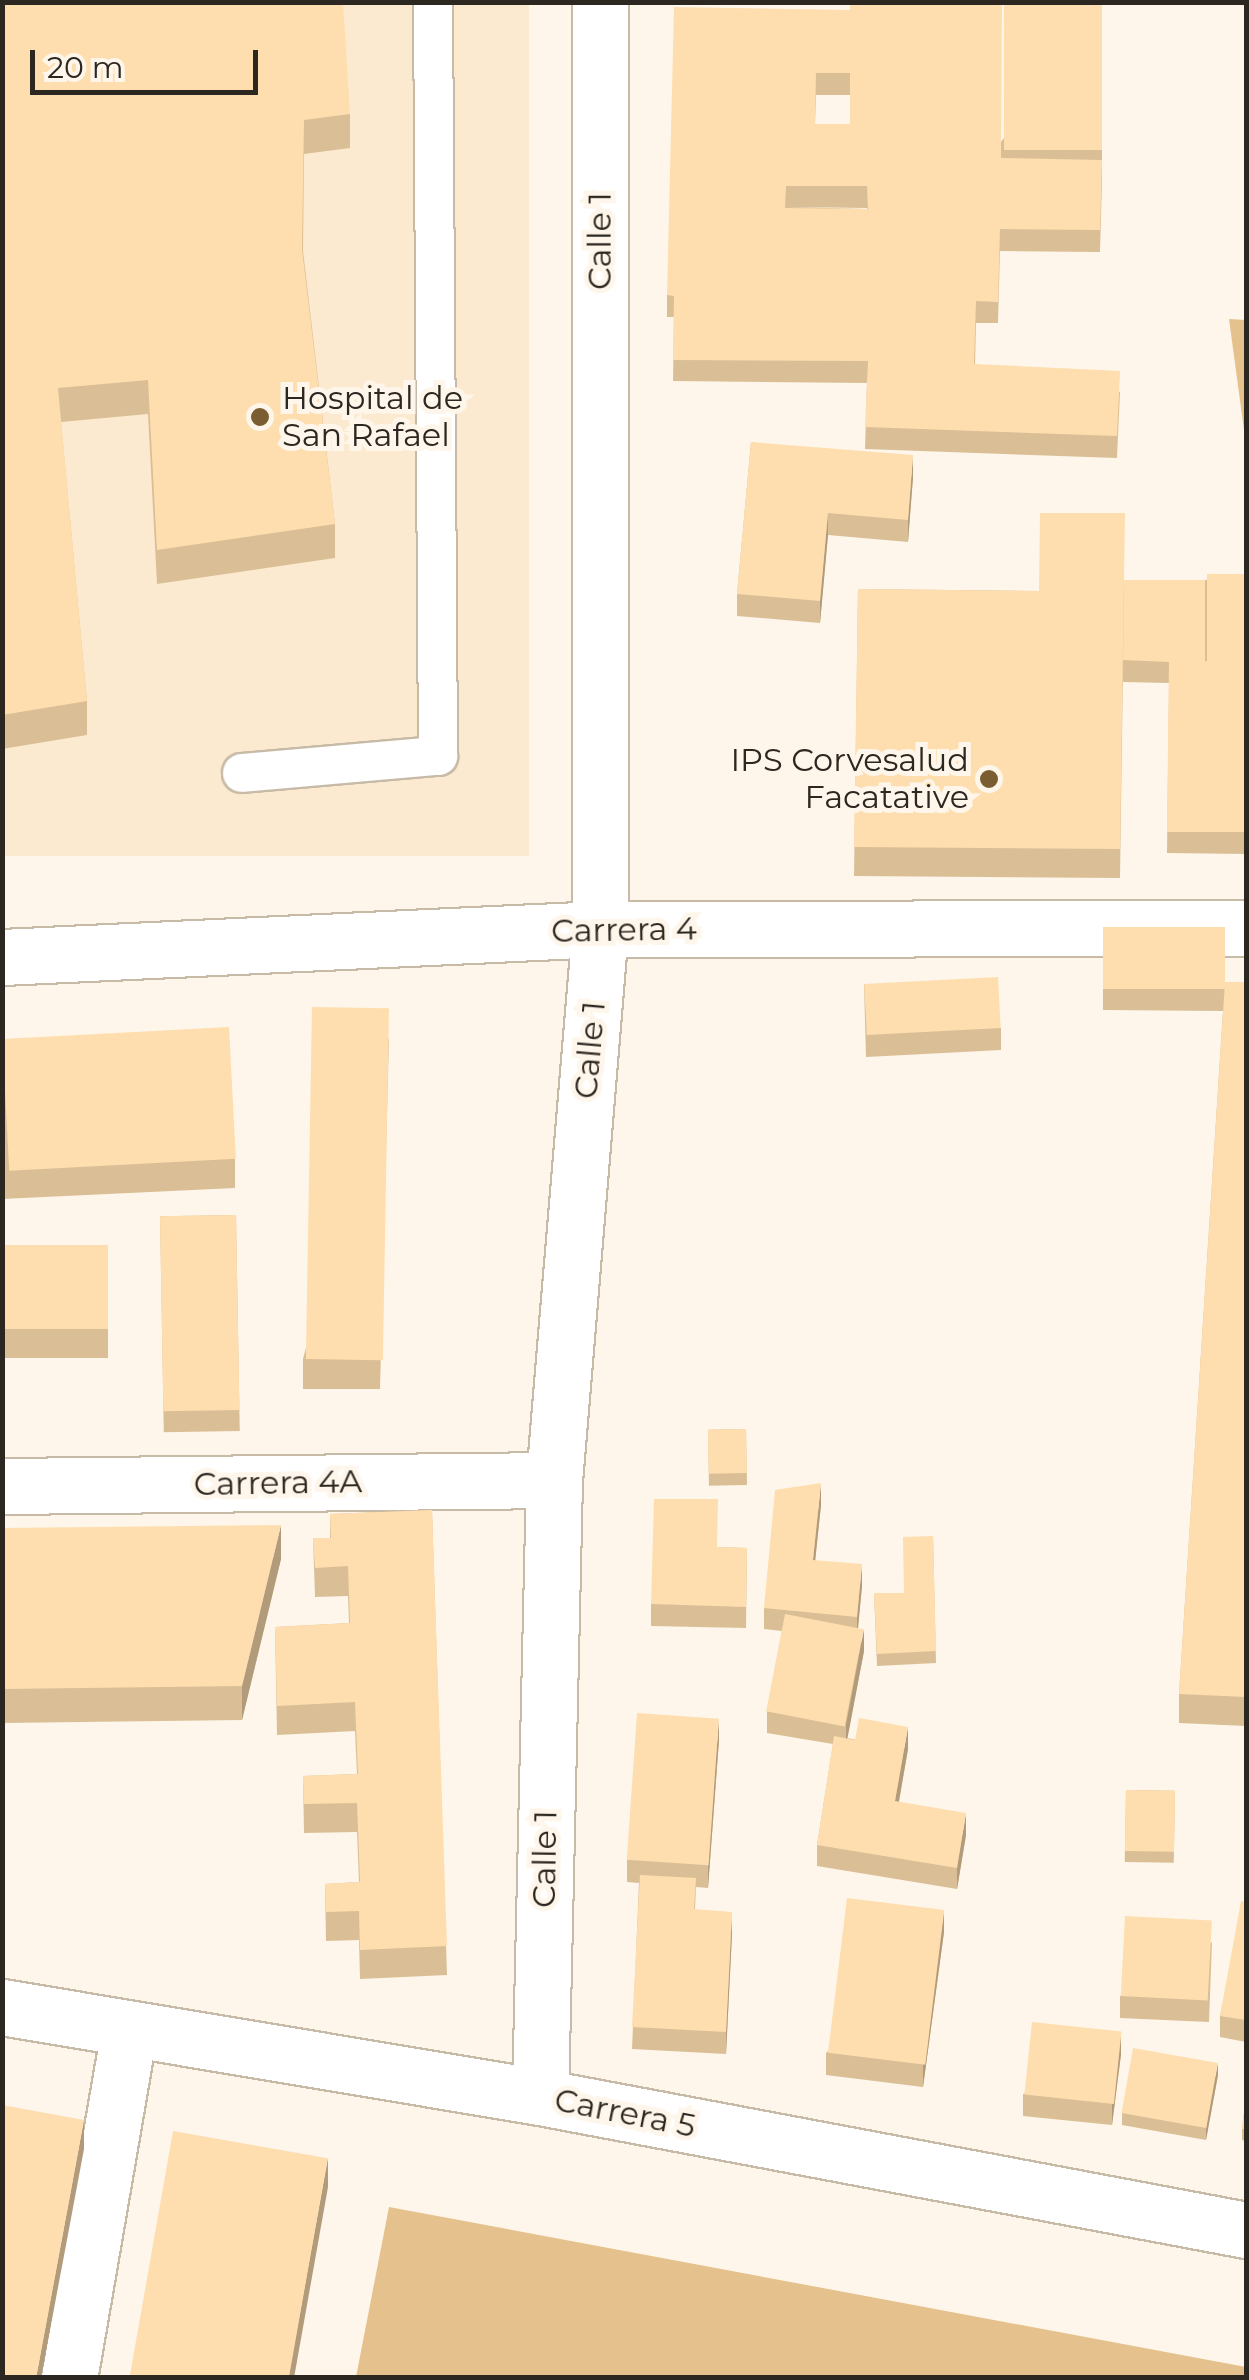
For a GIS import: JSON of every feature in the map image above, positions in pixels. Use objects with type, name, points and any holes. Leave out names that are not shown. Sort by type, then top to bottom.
[{"type":"street","name":"Calle 1","points":[[540,2097],[554,1480],[600,929],[600,2]]},
{"type":"street","name":"Carrera 4","points":[[2,957],[600,929],[1246,928]]},
{"type":"street","name":"Carrera 4A","points":[[2,1486],[554,1480]]},
{"type":"street","name":"Carrera 5","points":[[2,2007],[540,2097],[1246,2230]]},
{"type":"street","points":[[69,2378],[129,2029]]},
{"type":"lane","points":[[242,773],[438,756],[434,2]]},
{"type":"shaded area","name":"Hospital de San Rafael","points":[[3,3],[529,3],[529,856],[3,856]]},
{"type":"shaded area","points":[[1229,319],[1246,320],[1246,445]]},
{"type":"shaded area","points":[[389,2207],[1246,2367],[1246,2377],[356,2377]]},
{"type":"building","points":[[2,2],[343,2],[350,114],[304,120],[302,249],[335,524],[157,550],[148,380],[58,388],[87,701],[2,715]]},
{"type":"building","points":[[850,2],[1002,2],[1001,158],[1102,160],[1100,230],[1000,229],[998,302],[976,301],[974,364],[1120,371],[1117,436],[865,427],[868,361],[673,360],[674,296],[667,295],[674,7],[850,10]],"holes":[[[816,73],[850,73],[850,124],[815,124]],[[786,186],[867,186],[868,209],[785,208]]]},
{"type":"building","points":[[1004,2],[1102,2],[1102,150],[1004,150]]},
{"type":"building","points":[[751,442],[913,455],[908,520],[828,513],[820,601],[737,594]]},
{"type":"building","name":"IPS Corvesalud Facatative","points":[[1040,513],[1125,513],[1120,849],[854,847],[858,589],[1039,591]]},
{"type":"building","points":[[1207,574],[1246,574],[1246,661],[1207,661]]},
{"type":"building","points":[[1124,580],[1205,580],[1205,661],[1246,661],[1246,832],[1167,832],[1169,662],[1123,660]]},
{"type":"building","points":[[1103,927],[1225,927],[1225,989],[1103,989]]},
{"type":"building","points":[[998,977],[1001,1028],[867,1035],[864,984]]},
{"type":"building","points":[[1225,982],[1246,982],[1246,1697],[1179,1694]]},
{"type":"building","points":[[312,1007],[389,1008],[383,1360],[306,1359]]},
{"type":"building","points":[[229,1027],[236,1159],[9,1171],[2,1039]]},
{"type":"building","points":[[236,1215],[239,1410],[163,1411],[160,1216]]},
{"type":"building","points":[[2,1245],[108,1245],[108,1329],[2,1329]]},
{"type":"building","points":[[746,1429],[747,1473],[709,1474],[708,1430]]},
{"type":"building","points":[[821,1483],[813,1560],[862,1564],[857,1617],[764,1608],[775,1490]]},
{"type":"building","points":[[654,1499],[718,1499],[717,1547],[747,1548],[746,1607],[651,1604]]},
{"type":"building","points":[[432,1510],[447,1946],[360,1950],[359,1911],[326,1912],[325,1884],[360,1882],[357,1803],[304,1804],[303,1776],[358,1774],[355,1702],[277,1706],[275,1627],[350,1623],[348,1566],[315,1568],[313,1538],[331,1538],[330,1514]]},
{"type":"building","points":[[281,1525],[242,1686],[2,1689],[2,1528]]},
{"type":"building","points":[[933,1536],[936,1651],[877,1654],[874,1593],[904,1593],[903,1537]]},
{"type":"building","points":[[785,1614],[864,1629],[845,1726],[766,1711]]},
{"type":"building","points":[[637,1713],[719,1719],[709,1865],[627,1860]]},
{"type":"building","points":[[859,1718],[908,1727],[895,1801],[966,1813],[957,1868],[817,1845],[834,1736],[855,1740]]},
{"type":"building","points":[[1126,1790],[1175,1791],[1174,1852],[1125,1851]]},
{"type":"building","points":[[640,1875],[696,1878],[694,1909],[732,1912],[726,2032],[632,2027]]},
{"type":"building","points":[[847,1898],[944,1910],[925,2065],[828,2053]]},
{"type":"building","points":[[1241,1901],[1246,1902],[1246,2020],[1220,2016]]},
{"type":"building","points":[[1125,1916],[1212,1921],[1208,2000],[1121,1996]]},
{"type":"building","points":[[1032,2022],[1122,2031],[1114,2104],[1024,2095]]},
{"type":"building","points":[[1133,2048],[1218,2063],[1206,2128],[1122,2113]]},
{"type":"building","points":[[1246,2096],[1246,2129],[1242,2129]]},
{"type":"building","points":[[2,2105],[84,2120],[36,2378],[2,2378]]},
{"type":"building","points":[[173,2131],[328,2158],[289,2378],[129,2378]]},
{"type":"place","name":"Hospital de San Rafael","points":[[260,417]]},
{"type":"place","name":"IPS Corvesalud Facatative","points":[[989,779]]}]
